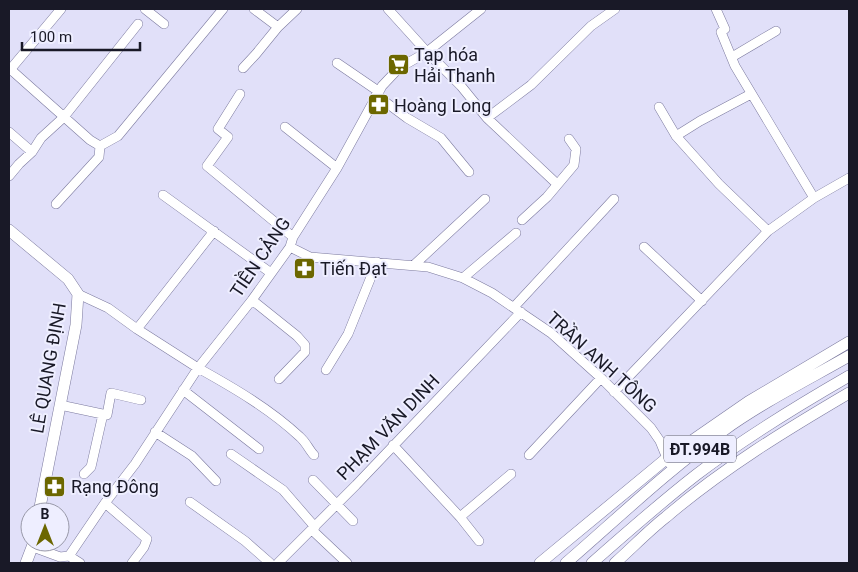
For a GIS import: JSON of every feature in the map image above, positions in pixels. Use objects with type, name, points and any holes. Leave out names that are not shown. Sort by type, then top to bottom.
[{"type":"main road","name":"LÊ QUANG ĐỊNH","points":[[9,230],[68,279],[78,294],[76,325],[41,502]]},
{"type":"main road","name":"ĐT.994B","points":[[566,563],[721,427],[790,376],[849,343]]},
{"type":"main road","name":"ĐT.994B","points":[[540,563],[666,458],[849,356]]},
{"type":"main road","name":"ĐT.994B","points":[[592,563],[697,474],[769,424],[849,376]]},
{"type":"main road","name":"ĐT.994B","points":[[615,563],[666,516],[742,460],[776,436],[849,393]]},
{"type":"main road","points":[[732,450],[742,460]]},
{"type":"street","points":[[61,9],[9,70],[90,140],[100,146]]},
{"type":"street","points":[[145,9],[164,24]]},
{"type":"street","points":[[100,146],[118,136],[223,9]]},
{"type":"street","points":[[254,9],[278,27]]},
{"type":"street","points":[[242,68],[278,27],[297,9]]},
{"type":"street","points":[[388,9],[426,52],[461,86],[487,118],[557,184]]},
{"type":"street","name":"TIỀN CẢNG","points":[[70,556],[105,503],[135,464],[198,368],[252,300],[290,247],[294,237],[337,168],[377,93],[400,68],[426,52],[481,9]]},
{"type":"street","points":[[487,118],[531,85],[592,26],[615,9]]},
{"type":"street","points":[[716,9],[725,29],[722,32],[734,66],[814,198]]},
{"type":"street","points":[[9,176],[32,152],[41,138],[64,117],[138,24]]},
{"type":"street","points":[[732,57],[776,31]]},
{"type":"street","points":[[337,63],[407,118],[442,138],[469,172]]},
{"type":"street","points":[[240,94],[218,129],[228,137],[208,166],[294,237]]},
{"type":"street","points":[[676,136],[751,94]]},
{"type":"street","points":[[659,107],[676,136],[719,184],[768,231]]},
{"type":"street","points":[[285,127],[337,168]]},
{"type":"street","points":[[9,132],[32,152]]},
{"type":"street","points":[[522,220],[547,197],[574,165],[576,150],[569,138]]},
{"type":"street","points":[[56,204],[98,157],[100,146]]},
{"type":"street","points":[[614,392],[768,231],[814,198],[849,178]]},
{"type":"street","points":[[163,195],[271,273]]},
{"type":"street","name":"PHẠM VĂN DINH","points":[[278,563],[393,445],[518,310],[614,198]]},
{"type":"street","points":[[414,265],[485,199]]},
{"type":"street","points":[[136,329],[214,231]]},
{"type":"street","points":[[463,278],[516,233]]},
{"type":"street","name":"TRẦN ANH TÔNG","points":[[290,247],[310,257],[428,266],[463,278],[492,293],[551,333],[601,378],[651,428],[660,441],[673,470]]},
{"type":"street","points":[[644,247],[702,301]]},
{"type":"street","points":[[326,370],[348,334],[378,262]]},
{"type":"street","points":[[78,294],[108,308],[136,329],[245,395],[301,437],[314,455]]},
{"type":"street","points":[[252,300],[305,345],[305,352],[279,378]]},
{"type":"street","points":[[529,455],[601,378]]},
{"type":"street","points":[[183,390],[259,449]]},
{"type":"street","points":[[60,405],[107,415],[111,393],[141,400]]},
{"type":"street","points":[[84,474],[91,467],[103,414]]},
{"type":"street","points":[[155,432],[192,456],[216,481]]},
{"type":"street","points":[[393,445],[460,517],[479,541]]},
{"type":"street","points":[[230,454],[283,490],[313,528],[346,563]]},
{"type":"street","points":[[460,517],[511,474]]},
{"type":"street","points":[[314,480],[354,521]]},
{"type":"street","points":[[190,502],[245,541],[270,563]]},
{"type":"street","points":[[105,503],[147,539],[144,547],[132,563]]},
{"type":"street","points":[[51,552],[60,556],[70,556],[80,563]]},
{"type":"place","name":"Tạp hóa Hải Thanh","points":[[398,64]]},
{"type":"place","name":"Hoàng Long","points":[[378,105]]},
{"type":"place","name":"Tiến Đạt","points":[[304,268]]},
{"type":"place","name":"Rạng Đông","points":[[55,486]]}]
